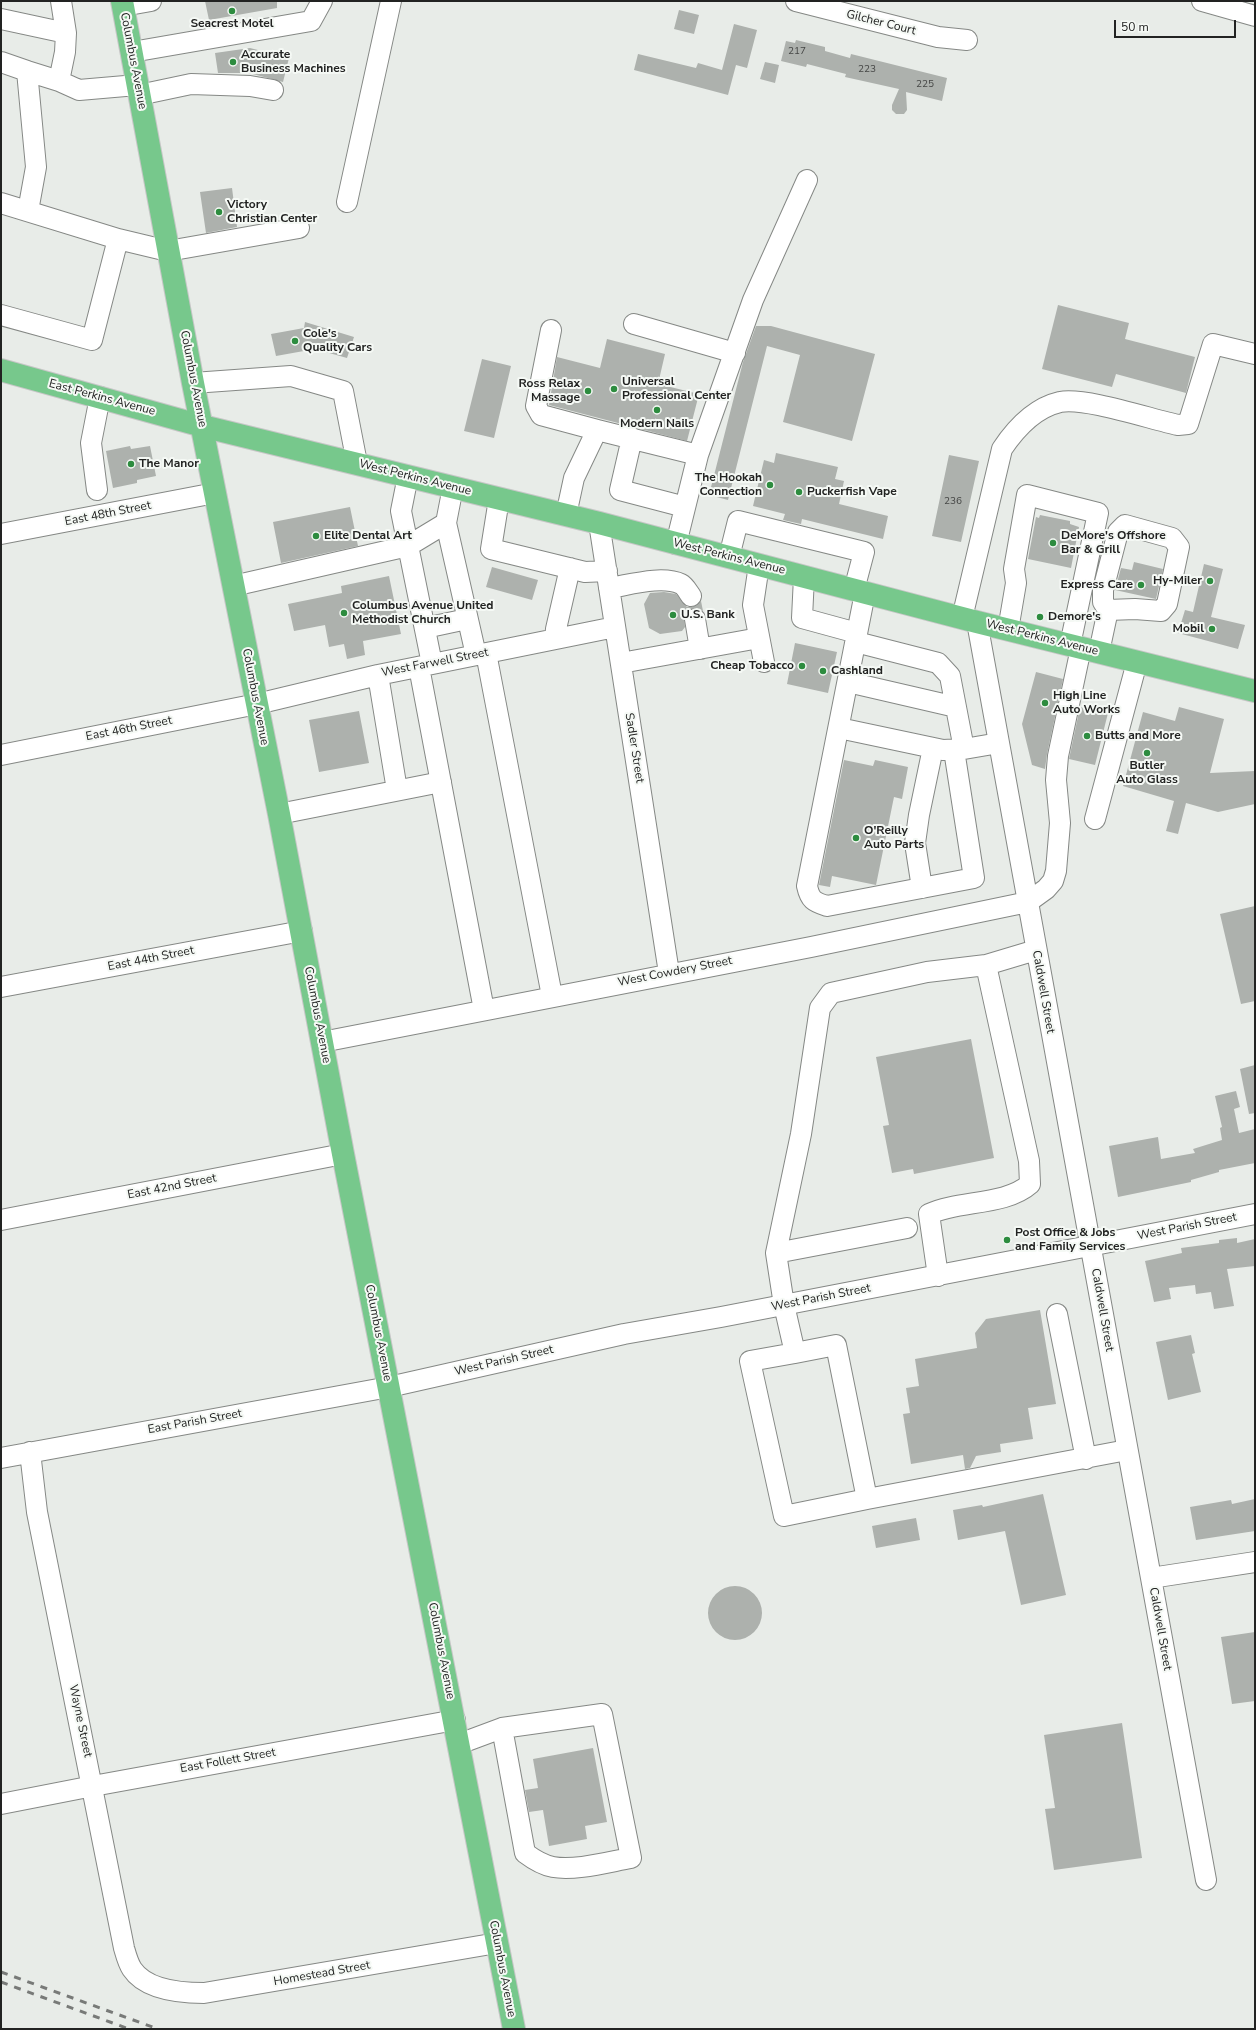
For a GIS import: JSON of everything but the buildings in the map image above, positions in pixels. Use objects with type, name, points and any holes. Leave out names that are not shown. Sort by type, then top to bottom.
[{"type":"main road","name":"Columbus Avenue","points":[[122,4],[193,383],[302,931],[343,1154],[455,1720],[514,2029]]},
{"type":"main road","name":"East Perkins Avenue","points":[[1,370],[202,426]]},
{"type":"main road","name":"West Perkins Avenue","points":[[202,426],[600,523],[1008,630],[1255,691]]},
{"type":"street","points":[[59,81],[65,52],[66,32],[61,1]]},
{"type":"street","points":[[122,4],[152,1]]},
{"type":"street","points":[[132,52],[311,21],[322,1]]},
{"type":"street","points":[[347,202],[391,1]]},
{"type":"street","name":"Gilcher Court","points":[[796,1],[938,37],[967,40]]},
{"type":"street","points":[[1202,1],[1247,14]]},
{"type":"street","points":[[1,19],[66,32]]},
{"type":"street","points":[[1,62],[59,81],[79,90],[138,90],[191,84],[250,86],[273,90]]},
{"type":"street","points":[[27,71],[36,167],[28,211]]},
{"type":"street","points":[[676,544],[698,455],[753,300],[807,180]]},
{"type":"street","points":[[1,203],[118,239],[168,250],[299,228]]},
{"type":"street","points":[[1,315],[92,340],[118,239]]},
{"type":"street","points":[[634,324],[735,353]]},
{"type":"street","points":[[551,330],[536,406],[541,415],[698,455]]},
{"type":"street","points":[[970,620],[1002,449],[1015,430],[1035,413],[1060,402],[1084,402],[1178,425],[1188,424],[1213,344],[1255,354]]},
{"type":"street","points":[[193,383],[291,376],[343,391],[357,463]]},
{"type":"street","points":[[97,490],[91,443],[100,397]]},
{"type":"street","points":[[566,515],[574,478],[597,430]]},
{"type":"street","points":[[632,438],[620,490],[685,506]]},
{"type":"street","points":[[408,476],[401,511],[425,628],[426,666],[441,782],[484,1010]]},
{"type":"street","points":[[453,487],[446,523],[468,619],[481,654],[552,996]]},
{"type":"street","name":"East 48th Street","points":[[1,534],[215,493]]},
{"type":"street","points":[[1008,630],[1016,583],[1014,569],[1027,495],[1098,513],[1084,648],[1058,756],[1056,780],[1060,823],[1056,871],[1053,881],[1046,889],[1028,902]]},
{"type":"street","points":[[499,499],[491,549],[570,568],[608,580],[649,582],[669,581],[682,585],[691,596]]},
{"type":"street","points":[[729,557],[738,521],[864,552],[857,637],[807,886],[809,896],[813,902],[827,906],[974,878],[959,750],[956,707],[950,676],[938,663],[857,637],[802,618],[804,577]]},
{"type":"street","points":[[233,586],[408,546],[446,523]]},
{"type":"street","name":"Sadler Street","points":[[600,523],[669,973]]},
{"type":"street","points":[[1125,525],[1172,538],[1179,548],[1167,604],[1161,611],[1135,609],[1108,610],[1103,602],[1103,590],[1118,532],[1125,525]]},
{"type":"street","points":[[759,565],[753,605],[764,662]]},
{"type":"street","points":[[555,639],[556,628],[570,568]]},
{"type":"street","points":[[1084,648],[1108,610]]},
{"type":"street","points":[[425,628],[468,619]]},
{"type":"street","points":[[695,619],[700,649]]},
{"type":"street","name":"Caldwell Street","points":[[970,620],[999,743],[1206,1880]]},
{"type":"street","name":"West Farwell Street","points":[[257,704],[378,675],[615,627]]},
{"type":"street","points":[[621,663],[759,638]]},
{"type":"street","points":[[1094,819],[1137,662]]},
{"type":"street","points":[[378,675],[397,790]]},
{"type":"street","points":[[848,682],[956,707]]},
{"type":"street","name":"East 46th Street","points":[[1,755],[257,704]]},
{"type":"street","points":[[839,728],[933,748],[959,750],[999,743]]},
{"type":"street","points":[[922,888],[915,843],[919,815],[933,748]]},
{"type":"street","points":[[279,814],[441,782]]},
{"type":"street","name":"West Cowdery Street","points":[[322,1042],[669,973],[811,947],[1028,902]]},
{"type":"street","name":"East 44th Street","points":[[1,987],[302,931]]},
{"type":"street","points":[[795,1353],[784,1305],[776,1253],[801,1134],[820,1008],[831,993],[927,972],[986,965],[1036,950]]},
{"type":"street","points":[[938,1276],[929,1214],[942,1208],[980,1203],[1021,1192],[1030,1184],[1029,1161],[986,965]]},
{"type":"street","name":"East 42nd Street","points":[[1,1220],[343,1154]]},
{"type":"street","name":"West Parish Street","points":[[389,1386],[624,1334],[938,1276],[1255,1214]]},
{"type":"street","points":[[776,1253],[907,1228]]},
{"type":"street","points":[[1057,1314],[1086,1459]]},
{"type":"street","points":[[866,1499],[836,1345],[750,1361],[784,1516],[1127,1450]]},
{"type":"street","name":"East Parish Street","points":[[1,1458],[389,1386]]},
{"type":"street","name":"Wayne Street","points":[[30,1452],[37,1512],[93,1786],[124,1948],[132,1969],[147,1982]]},
{"type":"street","points":[[1151,1578],[1255,1562]]},
{"type":"street","points":[[459,1744],[502,1728],[602,1714],[631,1858],[572,1867],[553,1867],[536,1861],[525,1853],[502,1728]]},
{"type":"street","name":"East Follett Street","points":[[1,1804],[455,1720]]},
{"type":"street","name":"Homestead Street","points":[[147,1982],[158,1986],[194,1993],[224,1991],[497,1943]]},
{"type":"railway","points":[[1,1972],[158,2029]]},
{"type":"railway","points":[[1,1982],[129,2029]]},
{"type":"place","name":"Seacrest Motel","points":[[232,11]]},
{"type":"place","name":"Accurate Business Machines","points":[[233,62]]},
{"type":"place","name":"Victory Christian Center","points":[[219,212]]},
{"type":"place","name":"Cole's Quality Cars","points":[[295,341]]},
{"type":"place","name":"Universal Professional Center","points":[[614,389]]},
{"type":"place","name":"Ross Relax Massage","points":[[588,391]]},
{"type":"place","name":"Modern Nails","points":[[657,410]]},
{"type":"place","name":"The Manor","points":[[131,464]]},
{"type":"place","name":"The Hookah Connection","points":[[770,485]]},
{"type":"place","name":"Puckerfish Vape","points":[[799,492]]},
{"type":"place","name":"Elite Dental Art","points":[[316,536]]},
{"type":"place","name":"DeMore's Offshore Bar & Grill","points":[[1053,543]]},
{"type":"place","name":"Hy-Miler","points":[[1210,581]]},
{"type":"place","name":"Express Care","points":[[1141,585]]},
{"type":"place","name":"Columbus Avenue United Methodist Church","points":[[344,613]]},
{"type":"place","name":"U.S. Bank","points":[[673,615]]},
{"type":"place","name":"Demore's","points":[[1040,617]]},
{"type":"place","name":"Mobil","points":[[1212,629]]},
{"type":"place","name":"Cheap Tobacco","points":[[802,666]]},
{"type":"place","name":"Cashland","points":[[823,671]]},
{"type":"place","name":"High Line Auto Works","points":[[1045,703]]},
{"type":"place","name":"Butts and More","points":[[1087,736]]},
{"type":"place","name":"Butler Auto Glass","points":[[1147,753]]},
{"type":"place","name":"O'Reilly Auto Parts","points":[[856,838]]},
{"type":"place","name":"Post Office & Jobs and Family Services","points":[[1007,1240]]}]
